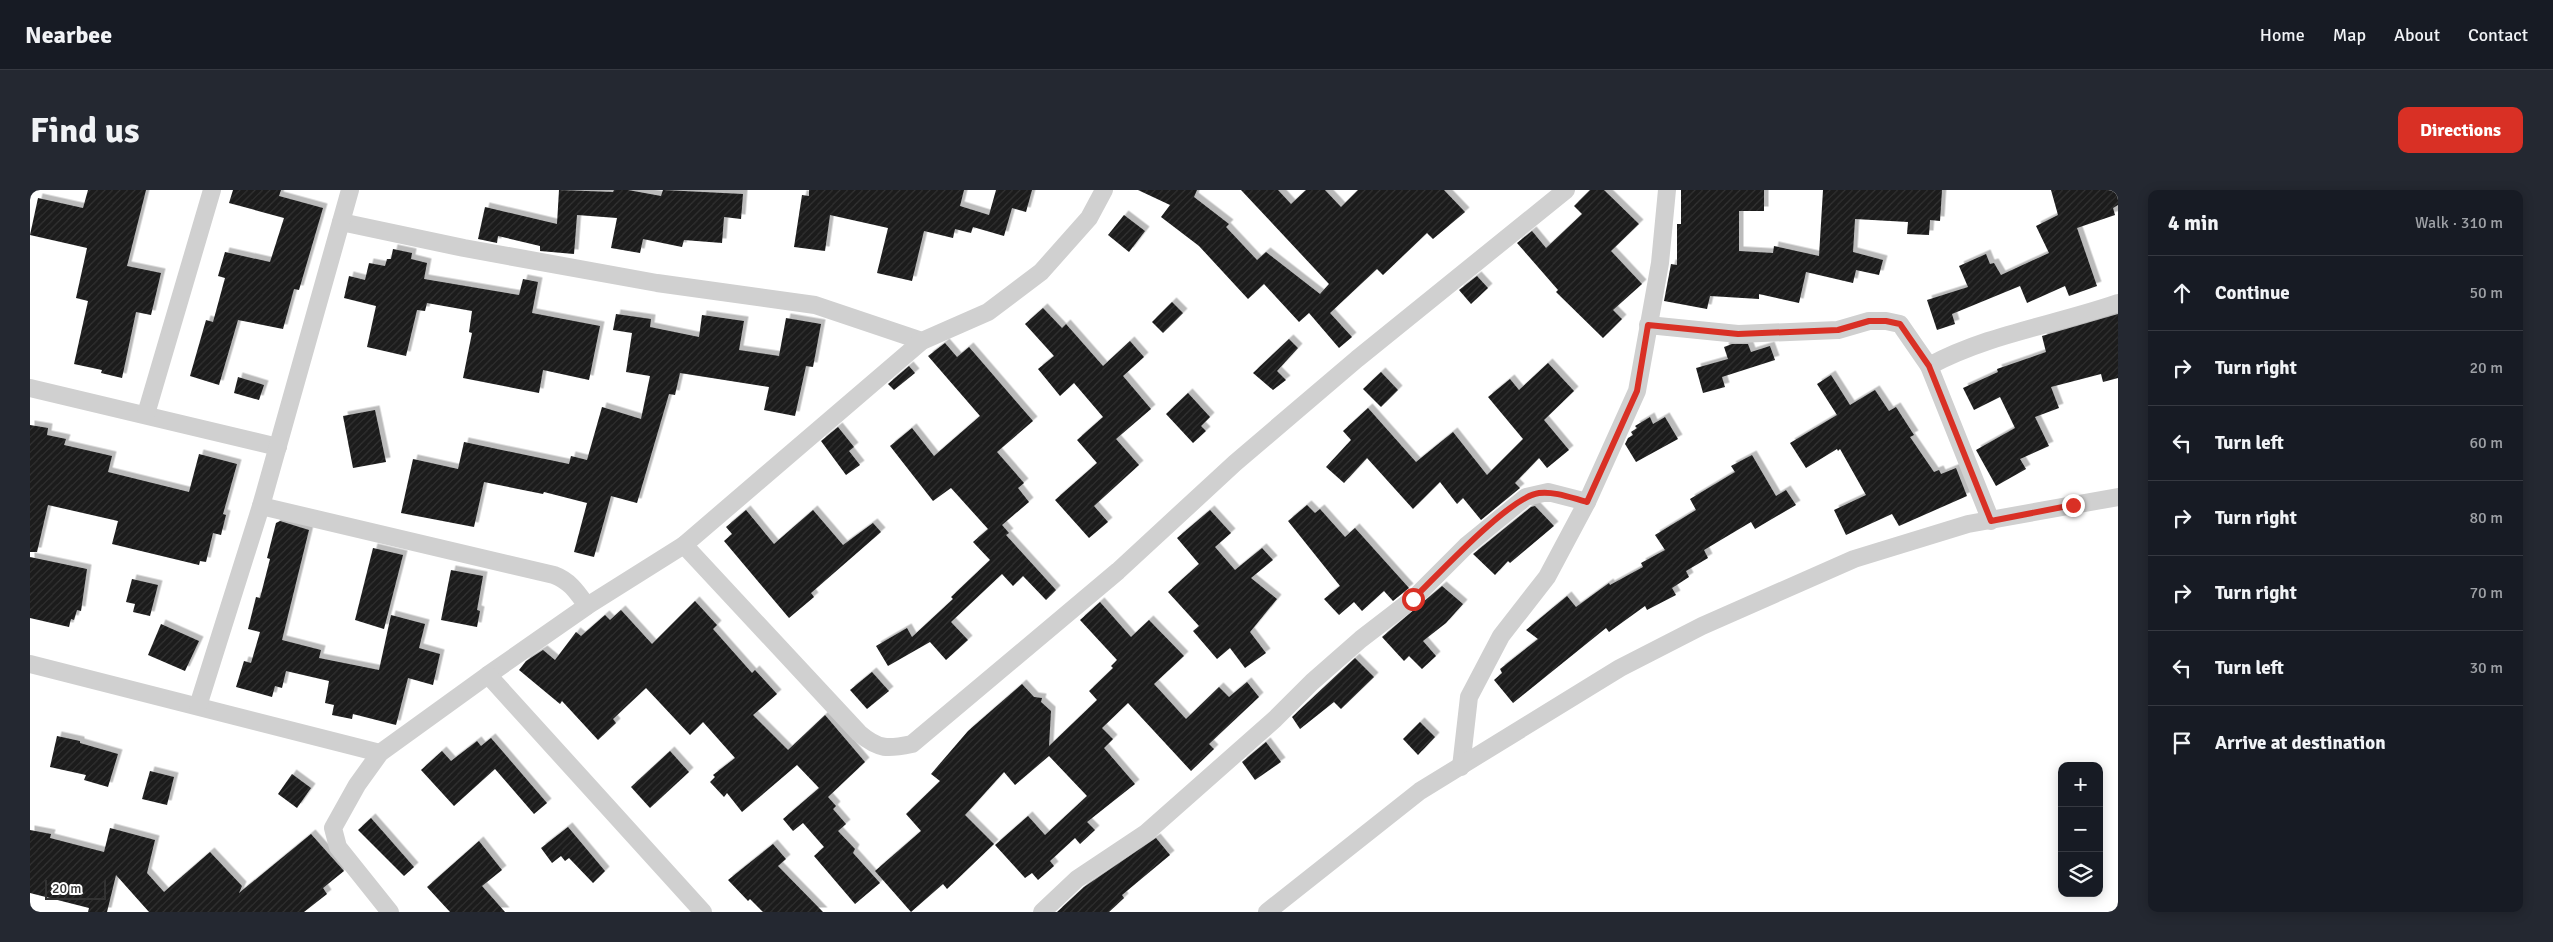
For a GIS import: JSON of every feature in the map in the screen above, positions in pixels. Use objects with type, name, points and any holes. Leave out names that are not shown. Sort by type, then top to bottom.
[{"type":"street","points":[[146,414],[212,190]]},
{"type":"street","points":[[198,706],[261,506],[350,190]]},
{"type":"street","points":[[390,912],[338,847],[333,828],[357,785],[380,753],[587,606],[684,545],[922,341],[988,312],[1041,272],[1089,218],[1104,190]]},
{"type":"street","points":[[684,545],[859,733],[874,745],[892,748],[912,744],[1118,571],[1235,463],[1357,359],[1566,190]]},
{"type":"street","points":[[1461,767],[1469,698],[1502,636],[1547,577],[1587,502],[1637,391],[1660,263],[1667,190]]},
{"type":"street","points":[[341,222],[464,248],[657,283],[815,305],[922,341]]},
{"type":"street","points":[[1929,366],[1952,354],[2011,332],[2089,313],[2118,303]]},
{"type":"street","points":[[1648,325],[1738,334],[1838,330],[1869,321],[1886,321],[1900,324],[1929,366],[1991,521]]},
{"type":"street","points":[[30,388],[146,414],[278,447]]},
{"type":"street","points":[[1042,912],[1077,879],[1146,832],[1275,720],[1312,682],[1361,639],[1413,599],[1466,546],[1526,497],[1548,492],[1587,502]]},
{"type":"street","points":[[1267,912],[1420,791],[1620,668],[1702,626],[1854,559],[1968,524],[2118,497]]},
{"type":"street","points":[[261,506],[554,575],[565,579],[574,587],[587,606]]},
{"type":"street","points":[[30,664],[380,753]]},
{"type":"street","points":[[488,675],[703,912]]},
{"type":"building","points":[[88,190],[146,190],[127,266],[161,273],[151,315],[136,312],[122,378],[101,373],[102,370],[74,364],[88,301],[76,298],[87,248],[30,235],[38,198],[83,208]]},
{"type":"building","points":[[233,190],[281,190],[279,196],[323,208],[299,290],[294,289],[283,329],[238,320],[219,385],[190,376],[206,320],[213,322],[225,278],[218,276],[225,252],[270,262],[284,218],[229,203]]},
{"type":"building","points":[[559,190],[613,192],[614,190],[628,190],[661,196],[663,190],[743,194],[741,219],[724,217],[722,243],[684,240],[682,247],[643,239],[640,253],[611,248],[617,218],[577,215],[574,254],[540,251],[540,246],[498,236],[497,243],[478,239],[485,207],[557,224]]},
{"type":"building","points":[[809,190],[964,190],[960,206],[989,215],[996,190],[1032,190],[1026,212],[1012,208],[1004,236],[973,227],[971,233],[955,229],[953,238],[924,231],[912,281],[877,273],[888,228],[830,215],[825,251],[794,247],[802,195],[809,196]]},
{"type":"building","points":[[1138,190],[1197,190],[1194,197],[1229,224],[1226,227],[1257,260],[1266,252],[1320,294],[1329,284],[1241,190],[1278,190],[1291,204],[1306,190],[1325,190],[1341,207],[1358,190],[1444,190],[1465,212],[1433,239],[1427,233],[1383,275],[1377,269],[1330,313],[1352,337],[1339,348],[1309,313],[1299,322],[1264,284],[1248,299],[1199,246],[1161,217],[1170,205]]},
{"type":"building","points":[[1590,190],[1604,190],[1639,224],[1611,251],[1642,284],[1613,310],[1622,319],[1603,338],[1556,292],[1558,290],[1517,243],[1532,231],[1546,248],[1582,214],[1574,206]]},
{"type":"building","points":[[1681,190],[1764,190],[1764,211],[1739,211],[1739,251],[1773,253],[1774,246],[1819,256],[1823,190],[1942,190],[1940,221],[1930,220],[1929,235],[1907,234],[1908,222],[1855,219],[1853,252],[1883,260],[1879,275],[1856,270],[1853,283],[1806,272],[1799,303],[1759,294],[1759,299],[1710,296],[1707,309],[1664,301],[1671,264],[1677,265],[1677,224],[1681,224]]},
{"type":"building","points":[[2051,190],[2118,190],[2118,205],[2113,208],[2115,215],[2077,228],[2097,286],[2069,296],[2065,286],[2027,303],[2020,286],[1952,314],[1955,324],[1937,330],[1927,300],[1968,287],[1959,266],[1986,254],[1990,264],[1994,263],[2001,275],[2049,253],[2036,226],[2058,215]]},
{"type":"building","points":[[1124,215],[1145,231],[1129,252],[1108,235]]},
{"type":"building","points":[[393,249],[412,253],[411,259],[427,263],[424,279],[519,295],[523,279],[538,282],[532,313],[600,326],[589,380],[543,370],[539,393],[463,378],[472,333],[469,332],[472,311],[427,303],[425,311],[417,310],[406,356],[367,347],[376,306],[344,298],[349,276],[365,280],[369,263],[385,266],[387,259],[391,259]]},
{"type":"building","points":[[1477,276],[1488,288],[1471,304],[1459,290]]},
{"type":"building","points":[[1172,302],[1183,313],[1163,333],[1152,322]]},
{"type":"building","points":[[1043,308],[1062,328],[1066,324],[1103,366],[1130,341],[1144,357],[1123,376],[1151,409],[1116,439],[1139,465],[1094,506],[1108,522],[1089,538],[1055,500],[1097,463],[1077,440],[1103,417],[1074,383],[1060,396],[1038,369],[1054,356],[1025,324]]},
{"type":"building","points":[[616,314],[651,319],[650,327],[699,337],[702,315],[744,321],[739,350],[779,356],[786,318],[821,324],[813,367],[806,366],[795,416],[764,410],[769,387],[680,373],[675,395],[669,394],[637,503],[611,496],[594,557],[574,552],[587,503],[544,492],[543,494],[484,482],[474,527],[401,513],[413,459],[458,469],[464,442],[569,464],[571,456],[587,460],[602,407],[641,419],[650,376],[626,372],[632,333],[613,330]]},
{"type":"building","points":[[2118,314],[2118,378],[2103,382],[2101,374],[2051,387],[2059,408],[2035,417],[2049,446],[2020,459],[2026,469],[1996,486],[1976,450],[2015,428],[2000,397],[1974,410],[1963,388],[1998,372],[1997,369],[2046,352],[2042,336]]},
{"type":"building","points":[[1289,339],[1298,348],[1277,371],[1286,380],[1273,390],[1253,373]]},
{"type":"building","points":[[945,343],[957,357],[969,347],[1033,421],[997,452],[1024,483],[1018,488],[1029,502],[1002,525],[1009,533],[1006,535],[1056,590],[1046,600],[1023,576],[1013,586],[1002,574],[951,622],[968,640],[946,660],[930,642],[888,666],[876,646],[907,628],[912,637],[953,599],[951,597],[990,560],[973,542],[988,529],[951,488],[933,501],[890,446],[912,428],[934,456],[980,416],[928,356]]},
{"type":"building","points":[[1732,344],[1748,344],[1751,352],[1770,346],[1775,360],[1722,377],[1725,387],[1703,393],[1696,368],[1728,359],[1724,347]]},
{"type":"building","points":[[1548,363],[1574,391],[1544,420],[1569,450],[1547,468],[1539,458],[1515,483],[1520,488],[1481,520],[1463,498],[1457,504],[1440,482],[1413,509],[1367,458],[1344,483],[1326,467],[1351,440],[1343,431],[1368,408],[1416,462],[1453,432],[1487,475],[1523,439],[1488,397],[1510,379],[1519,390]]},
{"type":"building","points":[[909,366],[915,373],[894,390],[888,384]]},
{"type":"building","points":[[1381,372],[1398,390],[1381,407],[1363,389]]},
{"type":"building","points":[[1831,375],[1850,405],[1875,390],[1889,411],[1896,407],[1914,435],[1910,437],[1934,472],[1939,470],[1941,474],[1956,468],[1967,496],[1899,526],[1892,514],[1846,535],[1834,510],[1866,495],[1840,449],[1806,468],[1790,443],[1837,415],[1817,384]]},
{"type":"building","points":[[238,377],[264,385],[259,400],[234,393]]},
{"type":"building","points":[[1188,393],[1210,417],[1201,426],[1206,431],[1193,443],[1166,414]]},
{"type":"building","points":[[375,410],[386,462],[353,468],[343,416]]},
{"type":"building","points":[[1650,417],[1653,424],[1665,417],[1678,439],[1636,462],[1625,444],[1628,438],[1633,435],[1631,432],[1637,428],[1635,426]]},
{"type":"building","points":[[30,425],[48,428],[47,435],[66,439],[64,445],[112,456],[108,472],[189,492],[199,454],[237,464],[223,514],[226,515],[221,535],[213,533],[206,562],[200,561],[199,565],[112,544],[118,521],[48,505],[37,552],[30,552]]},
{"type":"building","points":[[838,427],[854,447],[849,451],[860,465],[846,475],[821,441]]},
{"type":"building","points":[[1752,455],[1776,496],[1786,490],[1796,505],[1755,529],[1751,522],[1704,550],[1708,558],[1686,571],[1689,577],[1672,588],[1676,595],[1647,610],[1645,606],[1609,632],[1606,628],[1513,703],[1494,680],[1502,673],[1500,669],[1538,639],[1526,630],[1567,596],[1576,607],[1609,583],[1610,585],[1643,567],[1641,563],[1665,550],[1655,535],[1696,510],[1690,499],[1735,472],[1731,466]]},
{"type":"building","points":[[1307,505],[1315,513],[1320,509],[1345,537],[1355,528],[1409,588],[1393,601],[1384,591],[1362,611],[1354,602],[1339,615],[1324,599],[1340,586],[1288,521]]},
{"type":"building","points":[[1535,506],[1554,526],[1510,563],[1508,561],[1495,575],[1473,554],[1531,507]]},
{"type":"building","points":[[746,510],[774,544],[813,510],[843,545],[873,523],[881,532],[811,593],[814,597],[789,618],[724,541],[732,534],[726,527]]},
{"type":"building","points":[[1210,510],[1231,533],[1215,547],[1235,570],[1262,548],[1273,560],[1251,578],[1277,599],[1250,632],[1266,653],[1245,668],[1230,648],[1217,659],[1193,631],[1199,626],[1168,592],[1199,564],[1177,538]]},
{"type":"building","points":[[280,521],[309,530],[282,640],[321,650],[319,658],[379,670],[391,615],[425,624],[419,648],[440,654],[433,685],[408,678],[396,725],[353,714],[352,719],[332,715],[334,705],[325,703],[329,681],[286,671],[282,688],[275,686],[272,697],[236,687],[244,661],[251,663],[260,632],[248,629],[256,597],[260,598],[270,559],[267,558],[276,523]]},
{"type":"building","points":[[373,548],[403,555],[384,629],[355,620]]},
{"type":"building","points":[[30,557],[87,569],[81,611],[77,610],[74,620],[71,619],[69,627],[30,618]]},
{"type":"building","points":[[451,570],[483,576],[477,610],[480,611],[477,627],[441,620]]},
{"type":"building","points":[[132,579],[158,585],[150,616],[133,612],[135,604],[126,602]]},
{"type":"building","points":[[1442,586],[1463,604],[1446,623],[1423,641],[1436,656],[1422,669],[1409,656],[1404,661],[1382,637]]},
{"type":"building","points":[[695,601],[717,625],[713,629],[752,673],[755,670],[777,694],[753,715],[788,750],[825,715],[865,762],[828,797],[836,806],[833,809],[846,824],[838,831],[855,849],[853,853],[880,883],[855,904],[814,856],[824,847],[803,823],[793,831],[783,819],[819,788],[797,765],[742,812],[727,793],[724,797],[710,782],[715,777],[713,775],[735,758],[703,722],[690,735],[646,688],[613,719],[616,723],[598,740],[562,701],[560,704],[519,670],[526,661],[543,650],[555,660],[576,632],[581,636],[605,615],[610,620],[621,610],[652,644]]},
{"type":"building","points":[[1100,602],[1131,637],[1149,620],[1184,656],[1154,684],[1186,719],[1219,687],[1229,697],[1247,682],[1259,697],[1209,744],[1214,749],[1191,771],[1128,703],[1102,728],[1113,739],[1104,748],[1135,784],[1087,822],[1095,830],[1080,844],[1075,838],[1050,861],[1054,866],[1038,880],[1032,873],[1025,878],[995,845],[1028,816],[1045,835],[1087,796],[1049,756],[1015,785],[1004,772],[965,815],[994,844],[947,889],[943,884],[911,912],[875,871],[921,831],[906,814],[940,781],[931,774],[968,731],[1022,684],[1034,697],[1042,698],[1041,702],[1051,711],[1049,746],[1097,700],[1089,691],[1113,668],[1111,666],[1117,660],[1080,620]]},
{"type":"building","points":[[161,624],[199,641],[185,671],[148,655]]},
{"type":"building","points":[[1355,658],[1374,677],[1341,709],[1334,702],[1300,729],[1292,717]]},
{"type":"building","points":[[872,672],[889,691],[867,709],[850,690]]},
{"type":"building","points":[[1420,722],[1435,737],[1418,755],[1403,739]]},
{"type":"building","points":[[57,736],[80,741],[80,743],[118,754],[108,787],[84,780],[86,775],[50,767]]},
{"type":"building","points":[[491,738],[547,803],[534,814],[495,769],[454,806],[421,770],[442,751],[451,761],[477,741],[481,746]]},
{"type":"building","points":[[1266,742],[1281,762],[1255,780],[1242,762]]},
{"type":"building","points":[[670,751],[689,772],[650,808],[631,787]]},
{"type":"building","points":[[150,771],[174,777],[167,805],[142,799]]},
{"type":"building","points":[[292,774],[311,788],[297,808],[278,794]]},
{"type":"building","points":[[371,818],[414,867],[404,876],[358,830]]},
{"type":"building","points":[[568,827],[605,871],[593,883],[569,858],[565,861],[561,856],[552,863],[541,848]]},
{"type":"building","points":[[110,828],[155,840],[147,873],[164,892],[210,852],[242,886],[239,893],[311,834],[344,871],[323,888],[327,894],[304,912],[149,912],[116,875],[107,912],[88,912],[89,908],[30,893],[30,830],[51,834],[50,838],[104,852]]},
{"type":"building","points":[[1156,838],[1170,855],[1122,895],[1124,898],[1109,912],[1057,912],[1084,887]]},
{"type":"building","points":[[479,841],[502,870],[482,886],[505,912],[450,912],[427,887]]},
{"type":"building","points":[[773,844],[786,859],[778,866],[823,912],[763,912],[750,899],[748,901],[728,880]]},
{"type":"route","points":[[1413,599],[1466,546],[1526,497],[1536,493],[1548,492],[1587,502],[1637,391],[1648,325],[1738,334],[1838,330],[1869,321],[1886,321],[1900,324],[1929,366],[1991,521],[2073,505]]}]
